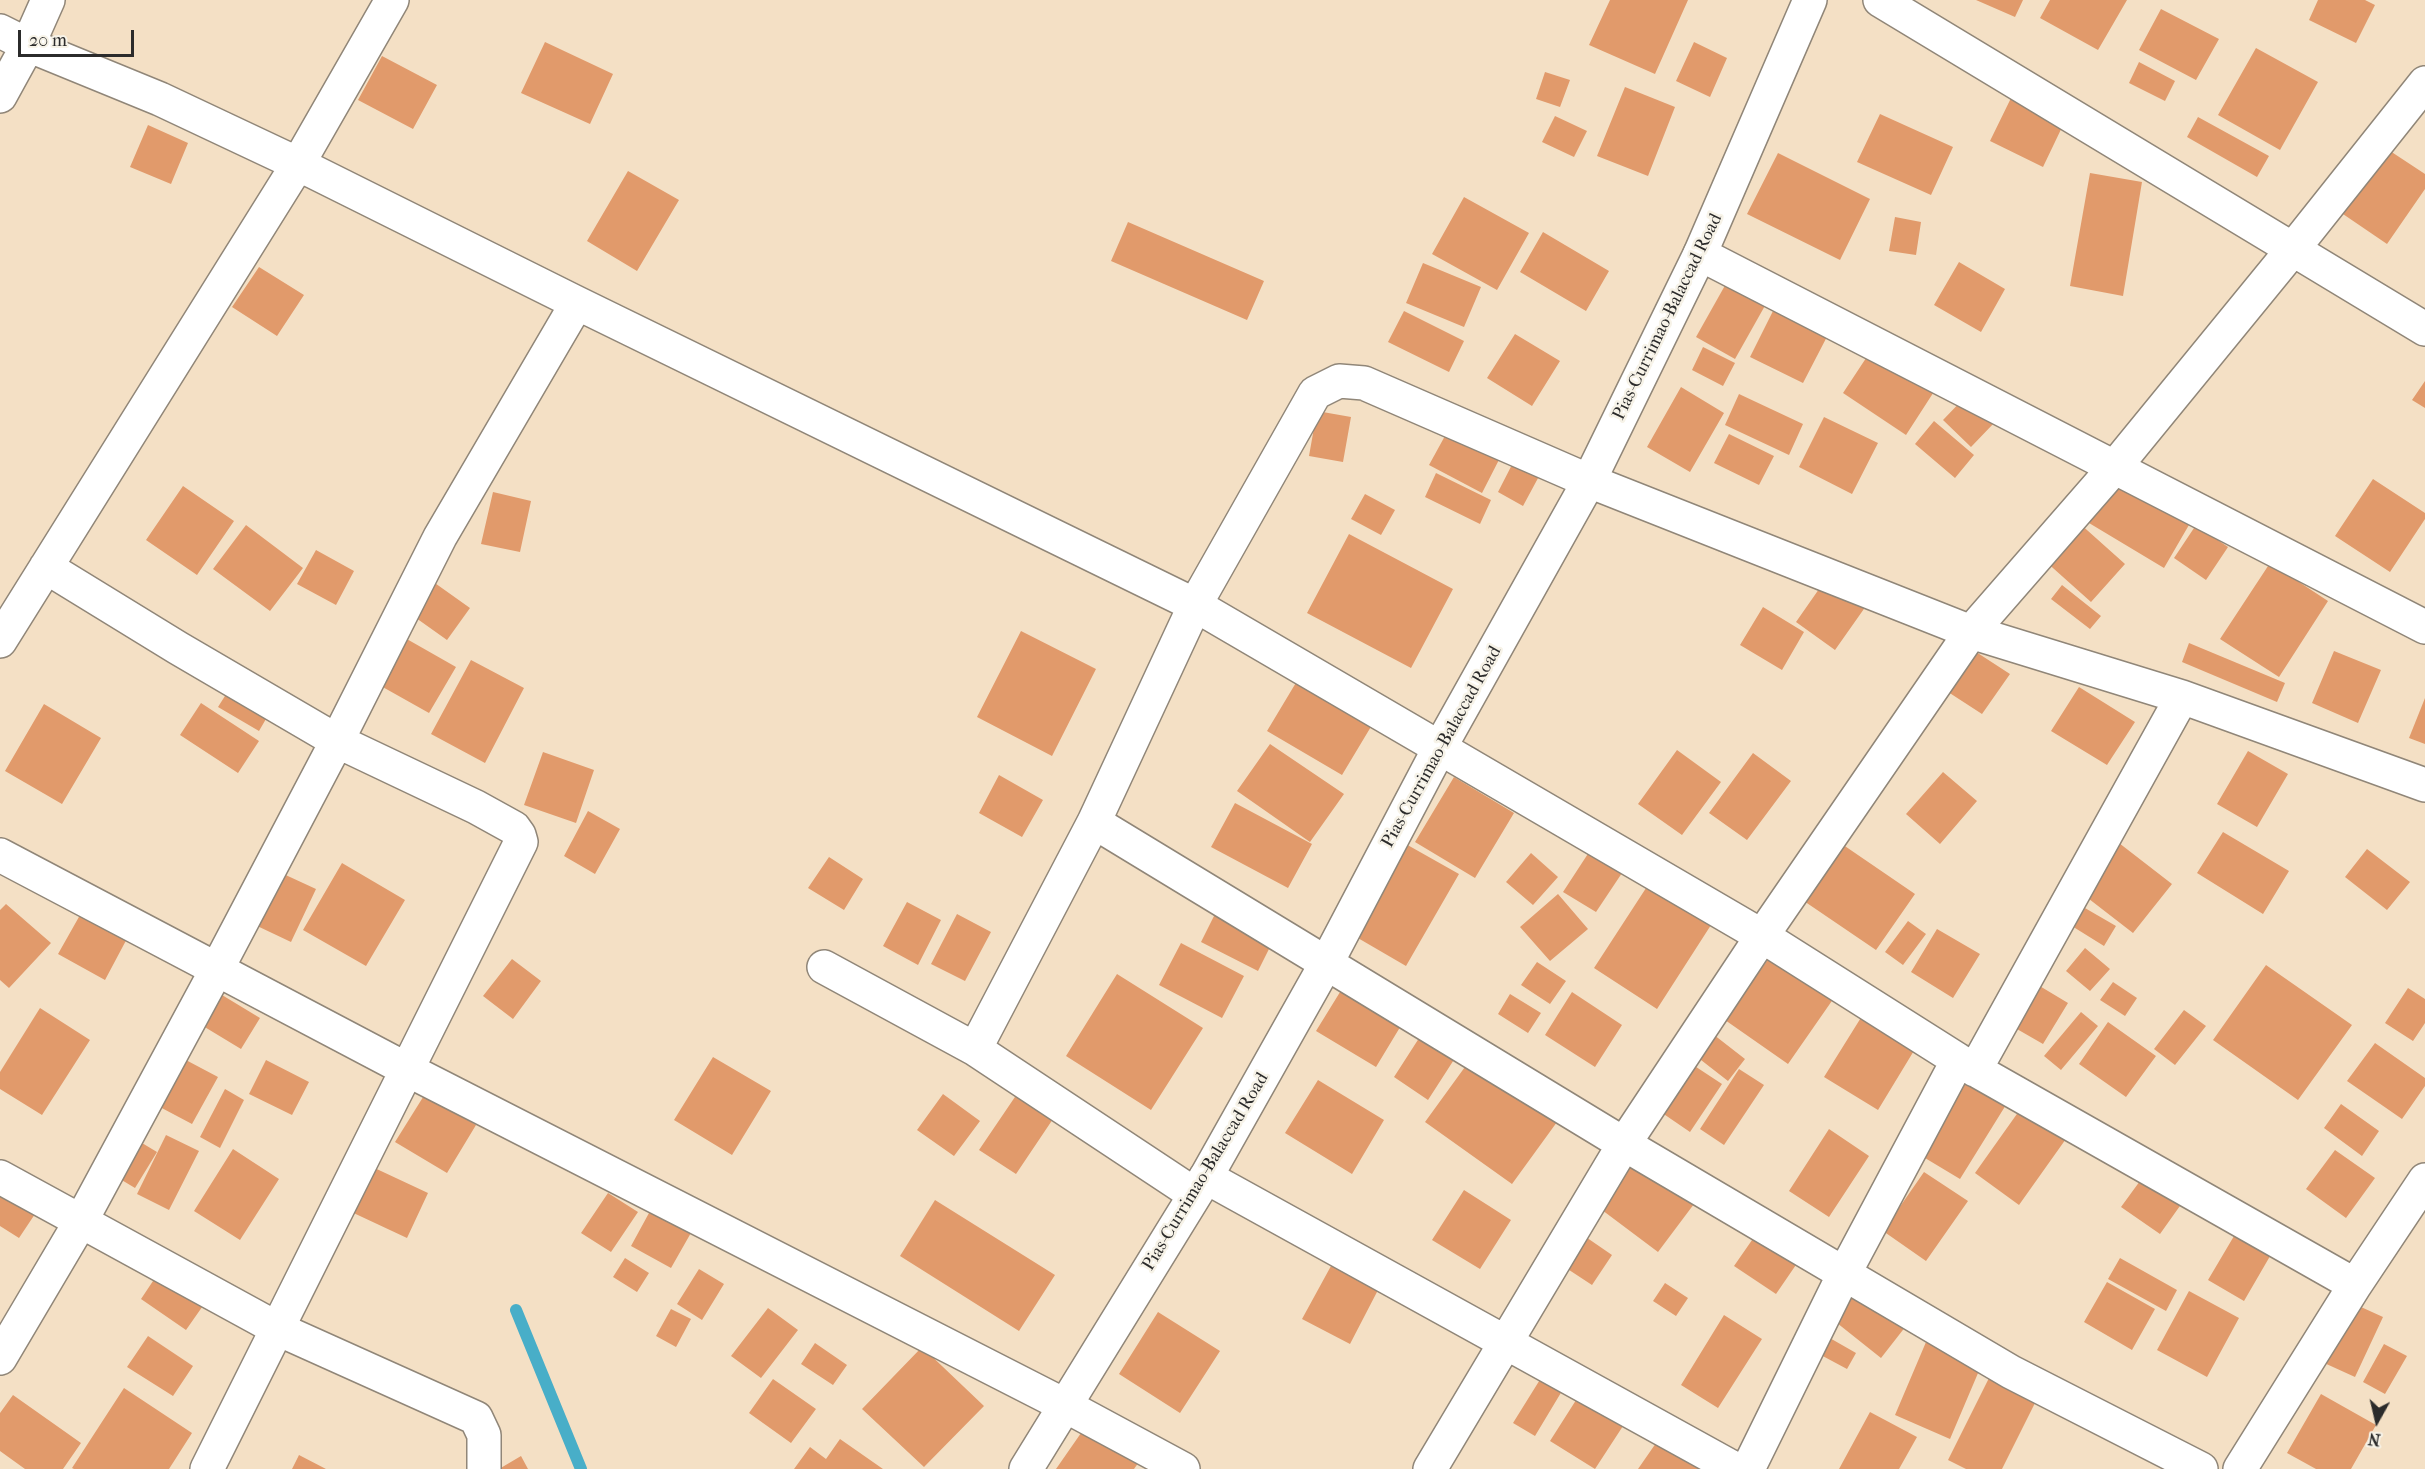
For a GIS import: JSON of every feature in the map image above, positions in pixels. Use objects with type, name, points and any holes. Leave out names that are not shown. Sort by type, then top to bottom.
[{"type":"street","points":[[0,96],[14,38],[48,0]]},
{"type":"street","points":[[0,641],[298,164],[392,0]]},
{"type":"street","name":"Pias-Currimao-Balaccad Road","points":[[1026,1469],[1200,1186],[1327,962],[1439,749],[1589,481],[1700,254],[1810,0]]},
{"type":"street","points":[[1880,0],[2425,329]]},
{"type":"street","points":[[14,38],[160,99],[298,164],[1195,605],[1762,936],[1967,1065],[2355,1286]]},
{"type":"street","points":[[1430,1469],[1624,1144],[1762,936],[1971,632],[2114,468],[2425,83]]},
{"type":"street","points":[[1700,254],[2425,627]]},
{"type":"street","points":[[0,1358],[81,1221],[217,969],[337,741],[440,537],[577,303]]},
{"type":"street","points":[[975,1049],[1094,822],[1195,605],[1315,393],[1339,381],[1364,383],[1589,481],[1971,632],[2182,697],[2425,785]]},
{"type":"street","points":[[46,567],[337,741],[514,828],[521,842],[207,1469]]},
{"type":"street","points":[[1748,1469],[1844,1274],[2182,697]]},
{"type":"street","points":[[1094,822],[1624,1144],[2011,1372],[2201,1469]]},
{"type":"street","points":[[0,855],[406,1069],[1066,1406],[1183,1469]]},
{"type":"street","points":[[824,968],[975,1049],[1200,1186],[1505,1342],[1735,1469]]},
{"type":"street","points":[[0,1177],[278,1329],[476,1418],[484,1435],[484,1469]]},
{"type":"street","points":[[2240,1469],[2355,1286],[2425,1180]]},
{"type":"building","points":[[1610,0],[1688,0],[1655,74],[1589,45]]},
{"type":"building","points":[[1976,0],[2023,0],[2015,17]]},
{"type":"building","points":[[2050,0],[2127,0],[2098,50],[2040,18]]},
{"type":"building","points":[[2318,0],[2365,0],[2375,5],[2356,43],[2309,20]]},
{"type":"building","points":[[2161,9],[2219,39],[2196,80],[2139,50]]},
{"type":"building","points":[[545,42],[613,74],[590,124],[521,93]]},
{"type":"building","points":[[1694,42],[1727,58],[1710,97],[1676,81]]},
{"type":"building","points":[[2256,48],[2318,82],[2280,150],[2218,115]]},
{"type":"building","points":[[382,56],[437,85],[413,129],[358,100]]},
{"type":"building","points":[[2139,62],[2175,81],[2165,101],[2129,83]]},
{"type":"building","points":[[1545,72],[1570,80],[1560,107],[1536,99]]},
{"type":"building","points":[[1625,87],[1675,107],[1648,176],[1597,156]]},
{"type":"building","points":[[2012,96],[2065,121],[2043,167],[1990,141]]},
{"type":"building","points":[[1880,114],[1953,147],[1931,195],[1857,162]]},
{"type":"building","points":[[1555,116],[1587,131],[1574,157],[1542,142]]},
{"type":"building","points":[[2198,117],[2269,156],[2257,177],[2187,137]]},
{"type":"building","points":[[148,125],[188,143],[171,184],[130,167]]},
{"type":"building","points":[[2384,147],[2425,174],[2425,189],[2387,244],[2340,212]]},
{"type":"building","points":[[1778,153],[1870,199],[1840,260],[1747,214]]},
{"type":"building","points":[[628,171],[679,200],[637,271],[587,241]]},
{"type":"building","points":[[2090,173],[2142,182],[2123,296],[2070,286]]},
{"type":"building","points":[[1464,197],[1529,233],[1497,290],[1432,254]]},
{"type":"building","points":[[1895,217],[1921,222],[1916,255],[1889,251]]},
{"type":"building","points":[[1128,222],[1264,281],[1247,320],[1111,261]]},
{"type":"building","points":[[1543,232],[1609,271],[1586,311],[1520,272]]},
{"type":"building","points":[[1959,262],[2005,289],[1981,332],[1934,305]]},
{"type":"building","points":[[1423,263],[1481,287],[1464,327],[1406,303]]},
{"type":"building","points":[[259,267],[304,295],[277,336],[232,307]]},
{"type":"building","points":[[1732,273],[1771,295],[1735,359],[1696,337]]},
{"type":"building","points":[[1778,301],[1832,327],[1803,383],[1750,357]]},
{"type":"building","points":[[1404,311],[1464,341],[1449,372],[1388,342]]},
{"type":"building","points":[[1515,334],[1560,361],[1532,406],[1487,378]]},
{"type":"building","points":[[1874,346],[1937,387],[1906,435],[1843,393]]},
{"type":"building","points":[[1703,347],[1735,363],[1723,386],[1692,370]]},
{"type":"building","points":[[2425,381],[2425,408],[2412,400]]},
{"type":"building","points":[[1681,387],[1724,413],[1690,472],[1647,447]]},
{"type":"building","points":[[1739,394],[1803,424],[1789,455],[1725,425]]},
{"type":"building","points":[[1967,395],[1995,422],[1971,447],[1943,420]]},
{"type":"building","points":[[1317,411],[1351,417],[1343,462],[1309,456]]},
{"type":"building","points":[[1824,417],[1878,443],[1852,494],[1799,467]]},
{"type":"building","points":[[1934,421],[1974,455],[1955,478],[1915,444]]},
{"type":"building","points":[[1451,425],[1503,452],[1482,493],[1429,465]]},
{"type":"building","points":[[1729,434],[1774,456],[1759,485],[1714,463]]},
{"type":"building","points":[[1518,453],[1544,467],[1523,506],[1498,492]]},
{"type":"building","points":[[2113,471],[2193,518],[2164,568],[2084,520]]},
{"type":"building","points":[[1436,473],[1491,500],[1480,524],[1425,497]]},
{"type":"building","points":[[2373,479],[2425,513],[2425,519],[2390,572],[2335,536]]},
{"type":"building","points":[[183,486],[234,521],[197,575],[146,540]]},
{"type":"building","points":[[493,492],[531,501],[520,552],[481,544]]},
{"type":"building","points":[[1365,494],[1395,510],[1381,535],[1351,519]]},
{"type":"building","points":[[2078,522],[2125,564],[2091,602],[2044,560]]},
{"type":"building","points":[[246,525],[303,568],[270,611],[213,569]]},
{"type":"building","points":[[2196,525],[2228,547],[2206,580],[2174,558]]},
{"type":"building","points":[[1349,534],[1453,589],[1411,668],[1307,613]]},
{"type":"building","points":[[316,550],[354,571],[336,605],[297,584]]},
{"type":"building","points":[[2270,563],[2328,601],[2279,677],[2220,639]]},
{"type":"building","points":[[1826,579],[1866,606],[1835,650],[1796,622]]},
{"type":"building","points":[[432,581],[470,608],[447,640],[409,613]]},
{"type":"building","points":[[2062,585],[2101,616],[2090,629],[2051,599]]},
{"type":"building","points":[[1763,607],[1804,632],[1782,670],[1740,645]]},
{"type":"building","points":[[1021,631],[1096,669],[1052,756],[977,717]]},
{"type":"building","points":[[398,634],[456,667],[429,713],[372,681]]},
{"type":"building","points":[[2189,643],[2285,683],[2277,702],[2182,662]]},
{"type":"building","points":[[1973,650],[2010,674],[1982,714],[1945,690]]},
{"type":"building","points":[[2334,651],[2381,670],[2358,723],[2312,703]]},
{"type":"building","points":[[471,660],[524,688],[485,763],[431,734]]},
{"type":"building","points":[[1300,676],[1375,720],[1342,775],[1267,731]]},
{"type":"building","points":[[2079,687],[2135,722],[2107,765],[2051,731]]},
{"type":"building","points":[[230,688],[270,712],[259,731],[218,707]]},
{"type":"building","points":[[2425,698],[2425,744],[2409,738]]},
{"type":"building","points":[[201,703],[259,741],[238,773],[180,735]]},
{"type":"building","points":[[44,704],[101,738],[62,804],[5,771]]},
{"type":"building","points":[[1270,744],[1344,794],[1310,842],[1237,791]]},
{"type":"building","points":[[1677,750],[1721,782],[1682,835],[1638,804]]},
{"type":"building","points":[[2248,751],[2288,774],[2257,827],[2217,804]]},
{"type":"building","points":[[543,752],[594,770],[576,823],[524,805]]},
{"type":"building","points":[[1753,753],[1791,781],[1747,840],[1709,813]]},
{"type":"building","points":[[1943,772],[1977,801],[1940,844],[1906,814]]},
{"type":"building","points":[[999,775],[1043,800],[1022,837],[979,813]]},
{"type":"building","points":[[1454,777],[1514,813],[1475,878],[1415,842]]},
{"type":"building","points":[[1235,803],[1312,844],[1288,888],[1211,847]]},
{"type":"building","points":[[588,811],[620,829],[595,874],[564,856]]},
{"type":"building","points":[[2223,832],[2289,871],[2263,914],[2197,873]]},
{"type":"building","points":[[1836,840],[1915,894],[1876,950],[1798,897]]},
{"type":"building","points":[[1404,843],[1459,874],[1406,966],[1351,934]]},
{"type":"building","points":[[1595,843],[1628,864],[1596,912],[1563,892]]},
{"type":"building","points":[[2119,843],[2172,884],[2133,933],[2080,892]]},
{"type":"building","points":[[2367,849],[2410,882],[2387,910],[2345,877]]},
{"type":"building","points":[[1531,853],[1558,877],[1533,905],[1506,882]]},
{"type":"building","points":[[829,857],[863,879],[844,910],[808,888]]},
{"type":"building","points":[[342,863],[405,900],[366,966],[303,930]]},
{"type":"building","points":[[277,871],[316,889],[291,942],[253,924]]},
{"type":"building","points":[[1648,885],[1711,925],[1657,1009],[1594,968]]},
{"type":"building","points":[[1558,894],[1588,929],[1550,961],[1520,927]]},
{"type":"building","points":[[907,902],[941,920],[918,965],[883,946]]},
{"type":"building","points":[[6,904],[51,943],[9,988],[0,980],[0,910]]},
{"type":"building","points":[[1220,904],[1277,933],[1258,971],[1201,942]]},
{"type":"building","points":[[2078,904],[2116,926],[2104,946],[2067,923]]},
{"type":"building","points":[[84,908],[130,933],[105,980],[58,954]]},
{"type":"building","points":[[957,914],[991,932],[965,981],[931,964]]},
{"type":"building","points":[[1908,921],[1926,934],[1903,965],[1885,952]]},
{"type":"building","points":[[1937,929],[1980,954],[1953,998],[1911,972]]},
{"type":"building","points":[[1181,943],[1244,976],[1222,1018],[1159,985]]},
{"type":"building","points":[[2085,948],[2110,969],[2090,991],[2066,971]]},
{"type":"building","points":[[1774,951],[1836,995],[1788,1064],[1725,1020]]},
{"type":"building","points":[[512,959],[541,981],[513,1019],[483,996]]},
{"type":"building","points":[[1537,962],[1566,981],[1550,1004],[1521,985]]},
{"type":"building","points":[[2266,965],[2352,1025],[2298,1100],[2213,1040]]},
{"type":"building","points":[[1117,974],[1203,1028],[1151,1110],[1066,1056]]},
{"type":"building","points":[[2028,979],[2068,1003],[2043,1044],[2003,1021]]},
{"type":"building","points":[[2113,982],[2137,998],[2125,1016],[2100,1000]]},
{"type":"building","points":[[1345,984],[1405,1019],[1376,1067],[1316,1031]]},
{"type":"building","points":[[2408,988],[2425,999],[2425,1023],[2413,1041],[2385,1023]]},
{"type":"building","points":[[1572,992],[1622,1025],[1595,1067],[1545,1035]]},
{"type":"building","points":[[1510,994],[1541,1013],[1528,1033],[1498,1014]]},
{"type":"building","points":[[222,995],[260,1018],[241,1049],[203,1026]]},
{"type":"building","points":[[40,1008],[90,1040],[42,1115],[0,1089],[0,1072]]},
{"type":"building","points":[[2184,1010],[2206,1026],[2175,1065],[2154,1049]]},
{"type":"building","points":[[2081,1012],[2098,1026],[2061,1070],[2044,1056]]},
{"type":"building","points":[[1862,1016],[1915,1049],[1878,1110],[1824,1077]]},
{"type":"building","points":[[2108,1022],[2156,1056],[2126,1097],[2079,1064]]},
{"type":"building","points":[[1709,1031],[1745,1059],[1728,1081],[1692,1053]]},
{"type":"building","points":[[1423,1032],[1457,1055],[1428,1100],[1394,1077]]},
{"type":"building","points":[[2375,1043],[2425,1078],[2425,1086],[2402,1119],[2347,1081]]},
{"type":"building","points":[[713,1057],[771,1091],[732,1155],[674,1120]]},
{"type":"building","points":[[184,1059],[218,1077],[192,1124],[158,1106]]},
{"type":"building","points":[[1684,1059],[1722,1084],[1690,1132],[1652,1106]]},
{"type":"building","points":[[266,1060],[309,1082],[292,1115],[249,1094]]},
{"type":"building","points":[[1470,1060],[1557,1122],[1512,1184],[1425,1122]]},
{"type":"building","points":[[1739,1069],[1764,1085],[1724,1145],[1700,1129]]},
{"type":"building","points":[[1964,1073],[2009,1100],[1960,1179],[1915,1152]]},
{"type":"building","points":[[1318,1080],[1384,1120],[1352,1174],[1285,1133]]},
{"type":"building","points":[[225,1089],[244,1100],[220,1148],[200,1137]]},
{"type":"building","points":[[1019,1091],[1055,1116],[1016,1174],[979,1150]]},
{"type":"building","points":[[425,1094],[476,1125],[447,1173],[395,1142]]},
{"type":"building","points":[[943,1094],[980,1121],[954,1156],[917,1130]]},
{"type":"building","points":[[2024,1104],[2068,1136],[2019,1205],[1975,1173]]},
{"type":"building","points":[[2341,1104],[2379,1131],[2362,1156],[2324,1128]]},
{"type":"building","points":[[1829,1129],[1869,1156],[1829,1217],[1789,1191]]},
{"type":"building","points":[[166,1135],[199,1151],[169,1210],[137,1194]]},
{"type":"building","points":[[132,1137],[157,1152],[135,1188],[110,1173]]},
{"type":"building","points":[[233,1149],[279,1179],[240,1240],[194,1211]]},
{"type":"building","points":[[2335,1150],[2375,1178],[2346,1218],[2306,1189]]},
{"type":"building","points":[[1636,1155],[1697,1200],[1658,1252],[1598,1207]]},
{"type":"building","points":[[366,1164],[428,1193],[407,1238],[345,1209]]},
{"type":"building","points":[[2148,1170],[2187,1196],[2160,1234],[2121,1207]]},
{"type":"building","points":[[1924,1172],[1968,1201],[1926,1261],[1883,1231]]},
{"type":"building","points":[[5,1189],[37,1211],[19,1238],[0,1226],[0,1197]]},
{"type":"building","points":[[1464,1190],[1511,1220],[1480,1269],[1432,1240]]},
{"type":"building","points":[[608,1193],[638,1212],[611,1252],[581,1233]]},
{"type":"building","points":[[935,1200],[1055,1275],[1019,1331],[900,1256]]},
{"type":"building","points":[[655,1202],[696,1224],[671,1268],[631,1246]]},
{"type":"building","points":[[1759,1230],[1800,1259],[1776,1294],[1734,1266]]},
{"type":"building","points":[[2237,1231],[2273,1251],[2244,1301],[2208,1280]]},
{"type":"building","points":[[1580,1233],[1612,1255],[1592,1285],[1560,1264]]},
{"type":"building","points":[[625,1258],[649,1273],[637,1292],[613,1277]]},
{"type":"building","points":[[2120,1258],[2177,1290],[2166,1311],[2108,1279]]},
{"type":"building","points":[[1331,1266],[1378,1290],[1350,1344],[1302,1319]]},
{"type":"building","points":[[161,1269],[207,1300],[186,1330],[141,1299]]},
{"type":"building","points":[[699,1269],[724,1284],[702,1320],[677,1304]]},
{"type":"building","points":[[2107,1282],[2155,1309],[2132,1350],[2084,1322]]},
{"type":"building","points":[[1665,1283],[1688,1298],[1676,1316],[1653,1301]]},
{"type":"building","points":[[1856,1288],[1906,1326],[1881,1358],[1832,1319]]},
{"type":"building","points":[[2189,1291],[2239,1318],[2207,1377],[2157,1350]]},
{"type":"building","points":[[2350,1302],[2383,1317],[2355,1377],[2322,1362]]},
{"type":"building","points":[[768,1308],[798,1330],[761,1378],[731,1356]]},
{"type":"building","points":[[671,1309],[691,1319],[676,1347],[656,1336]]},
{"type":"building","points":[[1158,1312],[1220,1351],[1180,1413],[1119,1374]]},
{"type":"building","points":[[1724,1315],[1762,1339],[1718,1408],[1681,1385]]},
{"type":"building","points":[[1929,1335],[1984,1359],[1950,1439],[1895,1415]]},
{"type":"building","points":[[148,1336],[193,1366],[173,1396],[127,1367]]},
{"type":"building","points":[[1828,1337],[1856,1353],[1847,1369],[1819,1354]]},
{"type":"building","points":[[815,1343],[847,1365],[833,1385],[801,1364]]},
{"type":"building","points":[[2384,1344],[2407,1356],[2385,1394],[2363,1382]]},
{"type":"building","points":[[922,1347],[984,1406],[924,1467],[862,1409]]},
{"type":"building","points":[[1991,1374],[2038,1397],[2002,1469],[1966,1469],[1948,1460]]},
{"type":"building","points":[[1541,1378],[1562,1391],[1535,1436],[1513,1423]]},
{"type":"building","points":[[773,1379],[816,1409],[791,1443],[749,1413]]},
{"type":"building","points":[[124,1388],[192,1433],[169,1469],[72,1468]]},
{"type":"building","points":[[2321,1394],[2376,1425],[2351,1469],[2316,1469],[2287,1453]]},
{"type":"building","points":[[13,1395],[81,1443],[63,1469],[25,1469],[0,1451],[0,1413]]},
{"type":"building","points":[[1578,1397],[1623,1426],[1595,1469],[1550,1441]]},
{"type":"building","points":[[1870,1412],[1917,1437],[1899,1469],[1839,1469]]},
{"type":"building","points":[[1088,1423],[1141,1459],[1134,1469],[1056,1469]]},
{"type":"building","points":[[1663,1433],[1714,1469],[1638,1469]]},
{"type":"building","points":[[840,1439],[883,1469],[794,1469],[810,1447],[826,1459]]},
{"type":"building","points":[[299,1455],[326,1469],[292,1469]]},
{"type":"building","points":[[521,1456],[528,1469],[499,1469]]},
{"type":"waterway","points":[[516,1310],[581,1469]]}]
